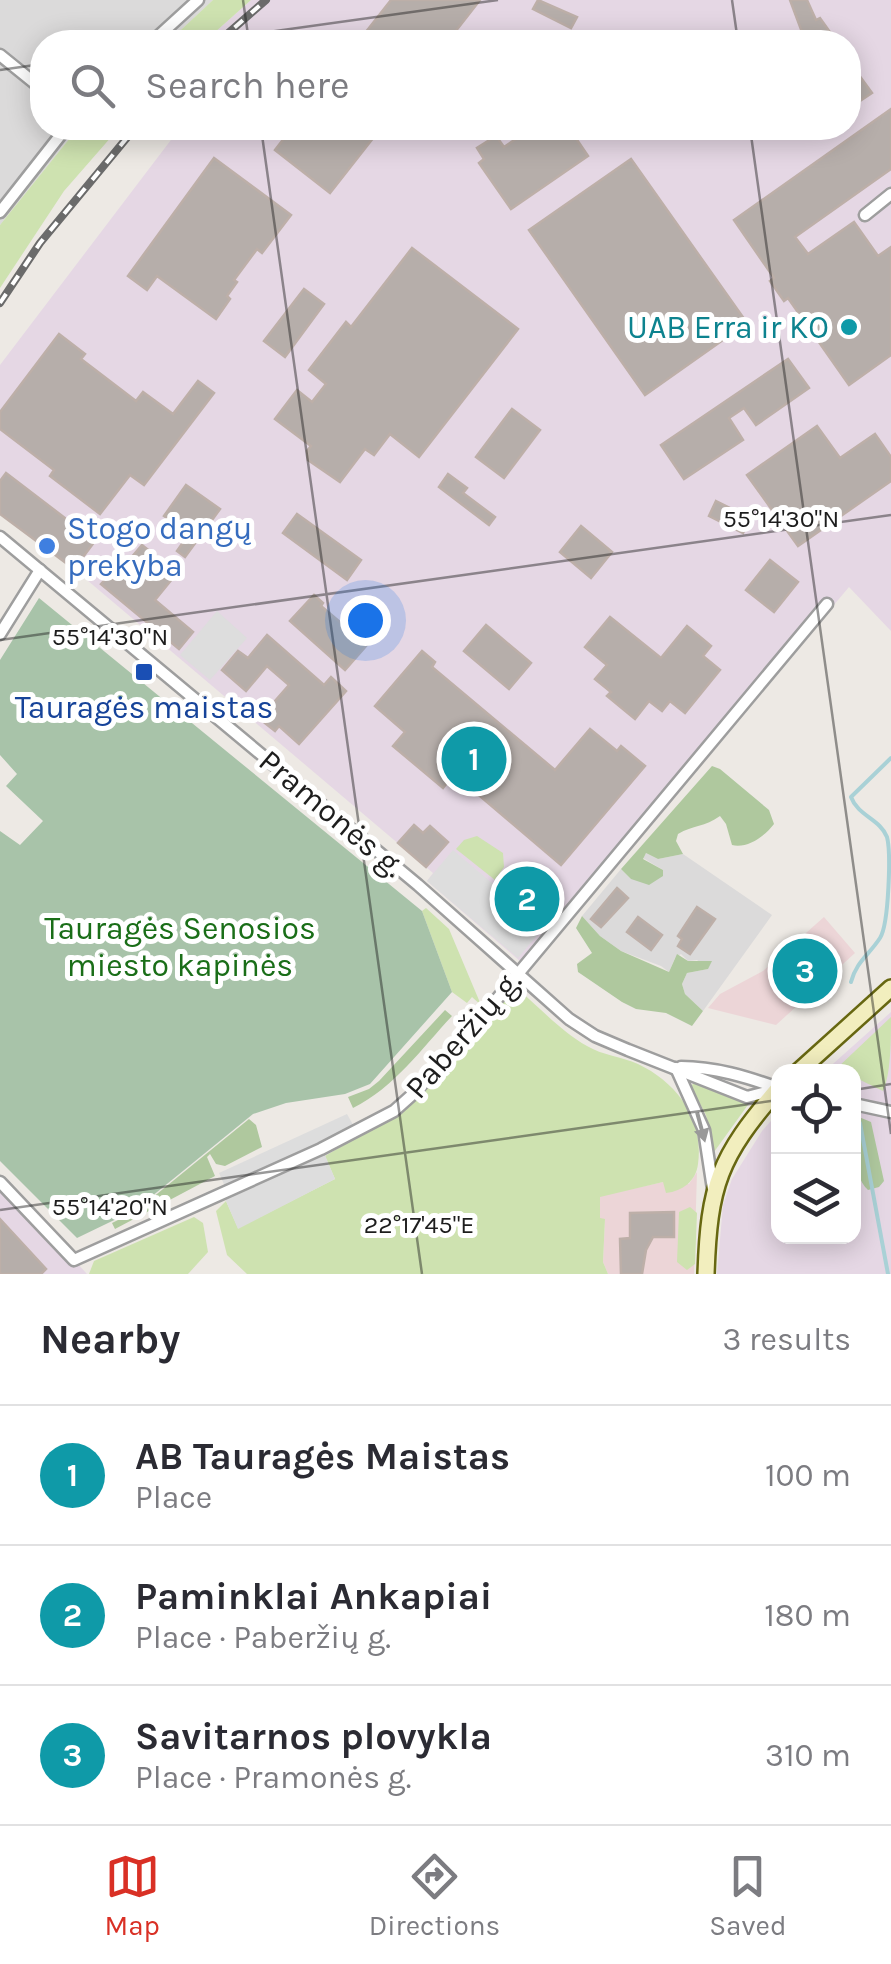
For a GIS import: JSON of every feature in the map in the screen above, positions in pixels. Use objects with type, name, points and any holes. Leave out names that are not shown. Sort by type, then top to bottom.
[{"type":"main road","points":[[807,1064],[891,988]]},
{"type":"main road","points":[[706,1274],[713,1191],[733,1148],[771,1097]]},
{"type":"street","points":[[165,30],[198,0]]},
{"type":"street","points":[[0,54],[30,79]]},
{"type":"street","points":[[0,212],[57,140]]},
{"type":"street","points":[[865,215],[891,194]]},
{"type":"street","name":"Pramonės g.","points":[[0,537],[418,885],[569,1018],[595,1036],[747,1097],[771,1090]]},
{"type":"street","points":[[0,634],[40,570]]},
{"type":"street","name":"Paberžių g.","points":[[74,1260],[379,1121],[414,1094],[827,604]]},
{"type":"street","points":[[676,1067],[704,1130],[713,1191]]},
{"type":"street","name":"Pramonės g.","points":[[676,1067],[698,1067],[771,1086]]},
{"type":"street","points":[[861,1106],[891,1112]]},
{"type":"street","points":[[0,1182],[74,1260],[80,1274]]},
{"type":"shaded area","points":[[0,0],[213,0],[181,30],[30,30],[30,140],[68,140],[0,225]]},
{"type":"shaded area","points":[[251,0],[891,0],[891,631],[849,587],[528,968],[427,881],[433,873],[74,569],[0,513],[0,365],[171,140],[861,140],[861,30],[217,30]]},
{"type":"shaded area","points":[[217,611],[247,638],[210,680],[180,655]]},
{"type":"shaded area","points":[[453,850],[544,927],[518,958],[427,881]]},
{"type":"shaded area","points":[[646,853],[658,859],[683,854],[772,915],[703,1011],[685,994],[682,984],[687,973],[708,969],[697,960],[688,961],[681,954],[669,972],[621,951],[582,916],[621,869],[631,879],[663,870],[643,858]]},
{"type":"shaded area","points":[[824,917],[855,953],[776,1025],[708,1008],[720,994],[763,971]]},
{"type":"shaded area","points":[[891,1012],[891,1274],[717,1274],[723,1205],[732,1179],[771,1121],[771,1244],[861,1244],[861,1064],[833,1064]]},
{"type":"shaded area","points":[[347,1114],[357,1132],[322,1148],[335,1179],[238,1229],[219,1173]]},
{"type":"shaded area","points":[[697,1172],[694,1274],[608,1274],[603,1262],[605,1220],[600,1219],[600,1196],[663,1182],[689,1184]]},
{"type":"shaded area","points":[[0,1182],[74,1260],[87,1274],[0,1274]]},
{"type":"green space","points":[[213,0],[251,0],[217,30],[181,30]]},
{"type":"green space","points":[[68,140],[109,140],[64,191],[0,288],[0,225]]},
{"type":"green space","name":"Tauragės Senosios miesto kapinės","points":[[39,598],[422,911],[452,992],[370,1084],[345,1094],[286,1103],[253,1114],[135,1210],[77,1238],[0,1161],[0,831],[20,845],[43,821],[6,786],[17,774],[0,755],[0,660]]},
{"type":"green space","points":[[712,766],[769,810],[774,824],[755,840],[732,845],[720,816],[678,834],[676,841],[683,854],[658,859],[646,853],[643,859],[663,870],[663,876],[649,885],[631,879],[621,869]]},
{"type":"green space","points":[[477,836],[503,853],[504,867],[495,880],[456,849],[464,840]]},
{"type":"green space","points":[[426,908],[449,929],[481,1005],[472,997],[467,1003],[452,992],[422,911]]},
{"type":"green space","points":[[582,916],[621,951],[669,972],[677,954],[688,961],[712,961],[708,969],[687,973],[682,984],[685,994],[703,1011],[692,1026],[666,1013],[636,1009],[578,972],[577,964],[592,953],[576,928]]},
{"type":"green space","points":[[513,990],[520,991],[587,1046],[638,1064],[665,1081],[685,1105],[697,1132],[698,1164],[688,1184],[666,1193],[663,1182],[600,1197],[600,1218],[605,1219],[603,1262],[608,1274],[247,1274],[227,1255],[216,1211],[226,1201],[238,1228],[335,1179],[325,1156],[404,1109]]},
{"type":"green space","points":[[445,1010],[452,1016],[407,1066],[382,1090],[353,1108],[348,1097],[379,1081]]},
{"type":"green space","points":[[891,1017],[889,1066],[883,1091],[861,1080],[861,1064],[841,1064]]},
{"type":"green space","points":[[694,1082],[750,1102],[714,1152],[706,1115],[691,1087]]},
{"type":"green space","points":[[861,1118],[871,1122],[884,1181],[868,1190],[862,1183]]},
{"type":"green space","points":[[249,1119],[256,1125],[262,1147],[225,1166],[216,1164],[210,1154],[207,1157],[215,1176],[115,1229],[112,1223],[136,1211]]},
{"type":"green space","points":[[690,1207],[697,1213],[695,1264],[687,1270],[677,1262],[679,1212]]},
{"type":"green space","points":[[194,1217],[203,1223],[208,1252],[188,1274],[89,1274],[94,1261]]},
{"type":"building","points":[[391,0],[480,0],[457,30],[367,30]]},
{"type":"building","points":[[538,0],[577,17],[571,28],[533,9]]},
{"type":"building","points":[[790,0],[807,0],[816,20],[820,18],[828,30],[801,30]]},
{"type":"building","points":[[861,78],[872,93],[861,100]]},
{"type":"building","points":[[891,109],[891,169],[795,237],[808,254],[854,222],[878,256],[891,247],[891,355],[849,385],[788,298],[784,301],[770,281],[774,278],[734,220],[847,140],[861,140],[861,130]]},
{"type":"building","points":[[283,140],[372,140],[330,193],[275,150]]},
{"type":"building","points":[[490,140],[499,140],[504,147],[514,140],[577,140],[588,156],[511,209],[479,163],[484,159],[477,148]]},
{"type":"building","points":[[214,158],[291,215],[262,253],[257,249],[234,280],[237,282],[227,296],[230,299],[216,319],[157,276],[147,290],[128,276]]},
{"type":"building","points":[[631,159],[747,323],[645,395],[529,230]]},
{"type":"building","points":[[412,248],[518,329],[419,457],[390,434],[374,455],[365,449],[340,482],[308,460],[311,446],[275,419],[297,390],[312,402],[326,384],[309,370],[346,322],[351,327]]},
{"type":"building","points":[[304,289],[324,304],[285,357],[264,341]]},
{"type":"building","points":[[59,334],[85,354],[81,359],[136,401],[143,392],[173,414],[198,381],[214,393],[144,485],[130,475],[100,514],[50,476],[54,470],[0,429],[0,412]]},
{"type":"building","points":[[788,359],[809,388],[756,425],[744,408],[729,418],[743,440],[684,479],[661,445]]},
{"type":"building","points":[[512,409],[540,430],[504,478],[476,457]]},
{"type":"building","points":[[817,426],[840,458],[875,434],[891,457],[891,481],[798,546],[747,475]]},
{"type":"building","points":[[6,473],[95,541],[74,569],[0,514],[0,481]]},
{"type":"building","points":[[448,474],[467,488],[463,493],[495,517],[489,525],[439,487]]},
{"type":"building","points":[[186,485],[220,509],[185,557],[177,551],[189,534],[164,516]]},
{"type":"building","points":[[716,501],[750,518],[743,533],[709,516]]},
{"type":"building","points":[[297,514],[361,560],[347,580],[283,533]]},
{"type":"building","points":[[581,526],[612,552],[591,578],[560,552]]},
{"type":"building","points":[[142,545],[177,573],[155,600],[193,632],[179,649],[101,584],[109,575],[113,579]]},
{"type":"building","points":[[770,560],[798,582],[774,612],[746,590]]},
{"type":"building","points":[[314,595],[323,603],[321,606],[367,645],[345,670],[290,621]]},
{"type":"building","points":[[610,617],[661,658],[687,626],[711,646],[703,656],[720,670],[685,713],[670,701],[662,711],[649,701],[635,719],[607,696],[611,692],[595,679],[607,665],[585,647]]},
{"type":"building","points":[[486,625],[531,663],[509,689],[464,651]]},
{"type":"building","points":[[267,635],[324,685],[331,677],[346,691],[299,744],[279,726],[275,731],[265,723],[274,713],[268,709],[289,685],[267,666],[246,691],[222,670],[238,651],[248,658]]},
{"type":"building","points":[[422,651],[435,662],[432,667],[555,770],[590,729],[617,751],[621,746],[645,766],[561,865],[454,774],[443,788],[393,746],[405,732],[375,706]]},
{"type":"building","points":[[414,825],[423,833],[430,826],[448,842],[426,867],[398,843]]},
{"type":"building","points":[[507,873],[556,915],[547,925],[498,883]]},
{"type":"building","points":[[617,888],[628,898],[601,927],[591,919]]},
{"type":"building","points":[[697,907],[715,919],[690,954],[678,946],[682,939],[678,936]]},
{"type":"building","points":[[638,917],[662,935],[651,950],[627,932]]},
{"type":"building","points":[[820,950],[828,958],[790,992],[783,984]]},
{"type":"building","points":[[674,1212],[674,1237],[653,1237],[646,1250],[642,1274],[621,1274],[620,1239],[630,1238],[630,1213]]},
{"type":"building","points":[[0,1219],[46,1269],[41,1274],[0,1274]]},
{"type":"waterway","points":[[851,982],[883,930],[889,872],[887,837],[851,797],[891,758]]},
{"type":"waterway","points":[[861,1128],[888,1274]]},
{"type":"railway","points":[[232,30],[266,0]]},
{"type":"railway","points":[[0,303],[40,243],[125,140]]},
{"type":"place","name":"UAB Erra ir KO","points":[[849,327]]},
{"type":"place","name":"Stogo dangų prekyba","points":[[47,546]]},
{"type":"place","name":"Tauragės maistas","points":[[144,672]]},
{"type":"place","name":"AB Tauragės Maistas","points":[[474,759]]},
{"type":"place","name":"Paminklai Ankapiai","points":[[527,899]]},
{"type":"place","name":"Savitarnos plovykla","points":[[805,971]]}]
